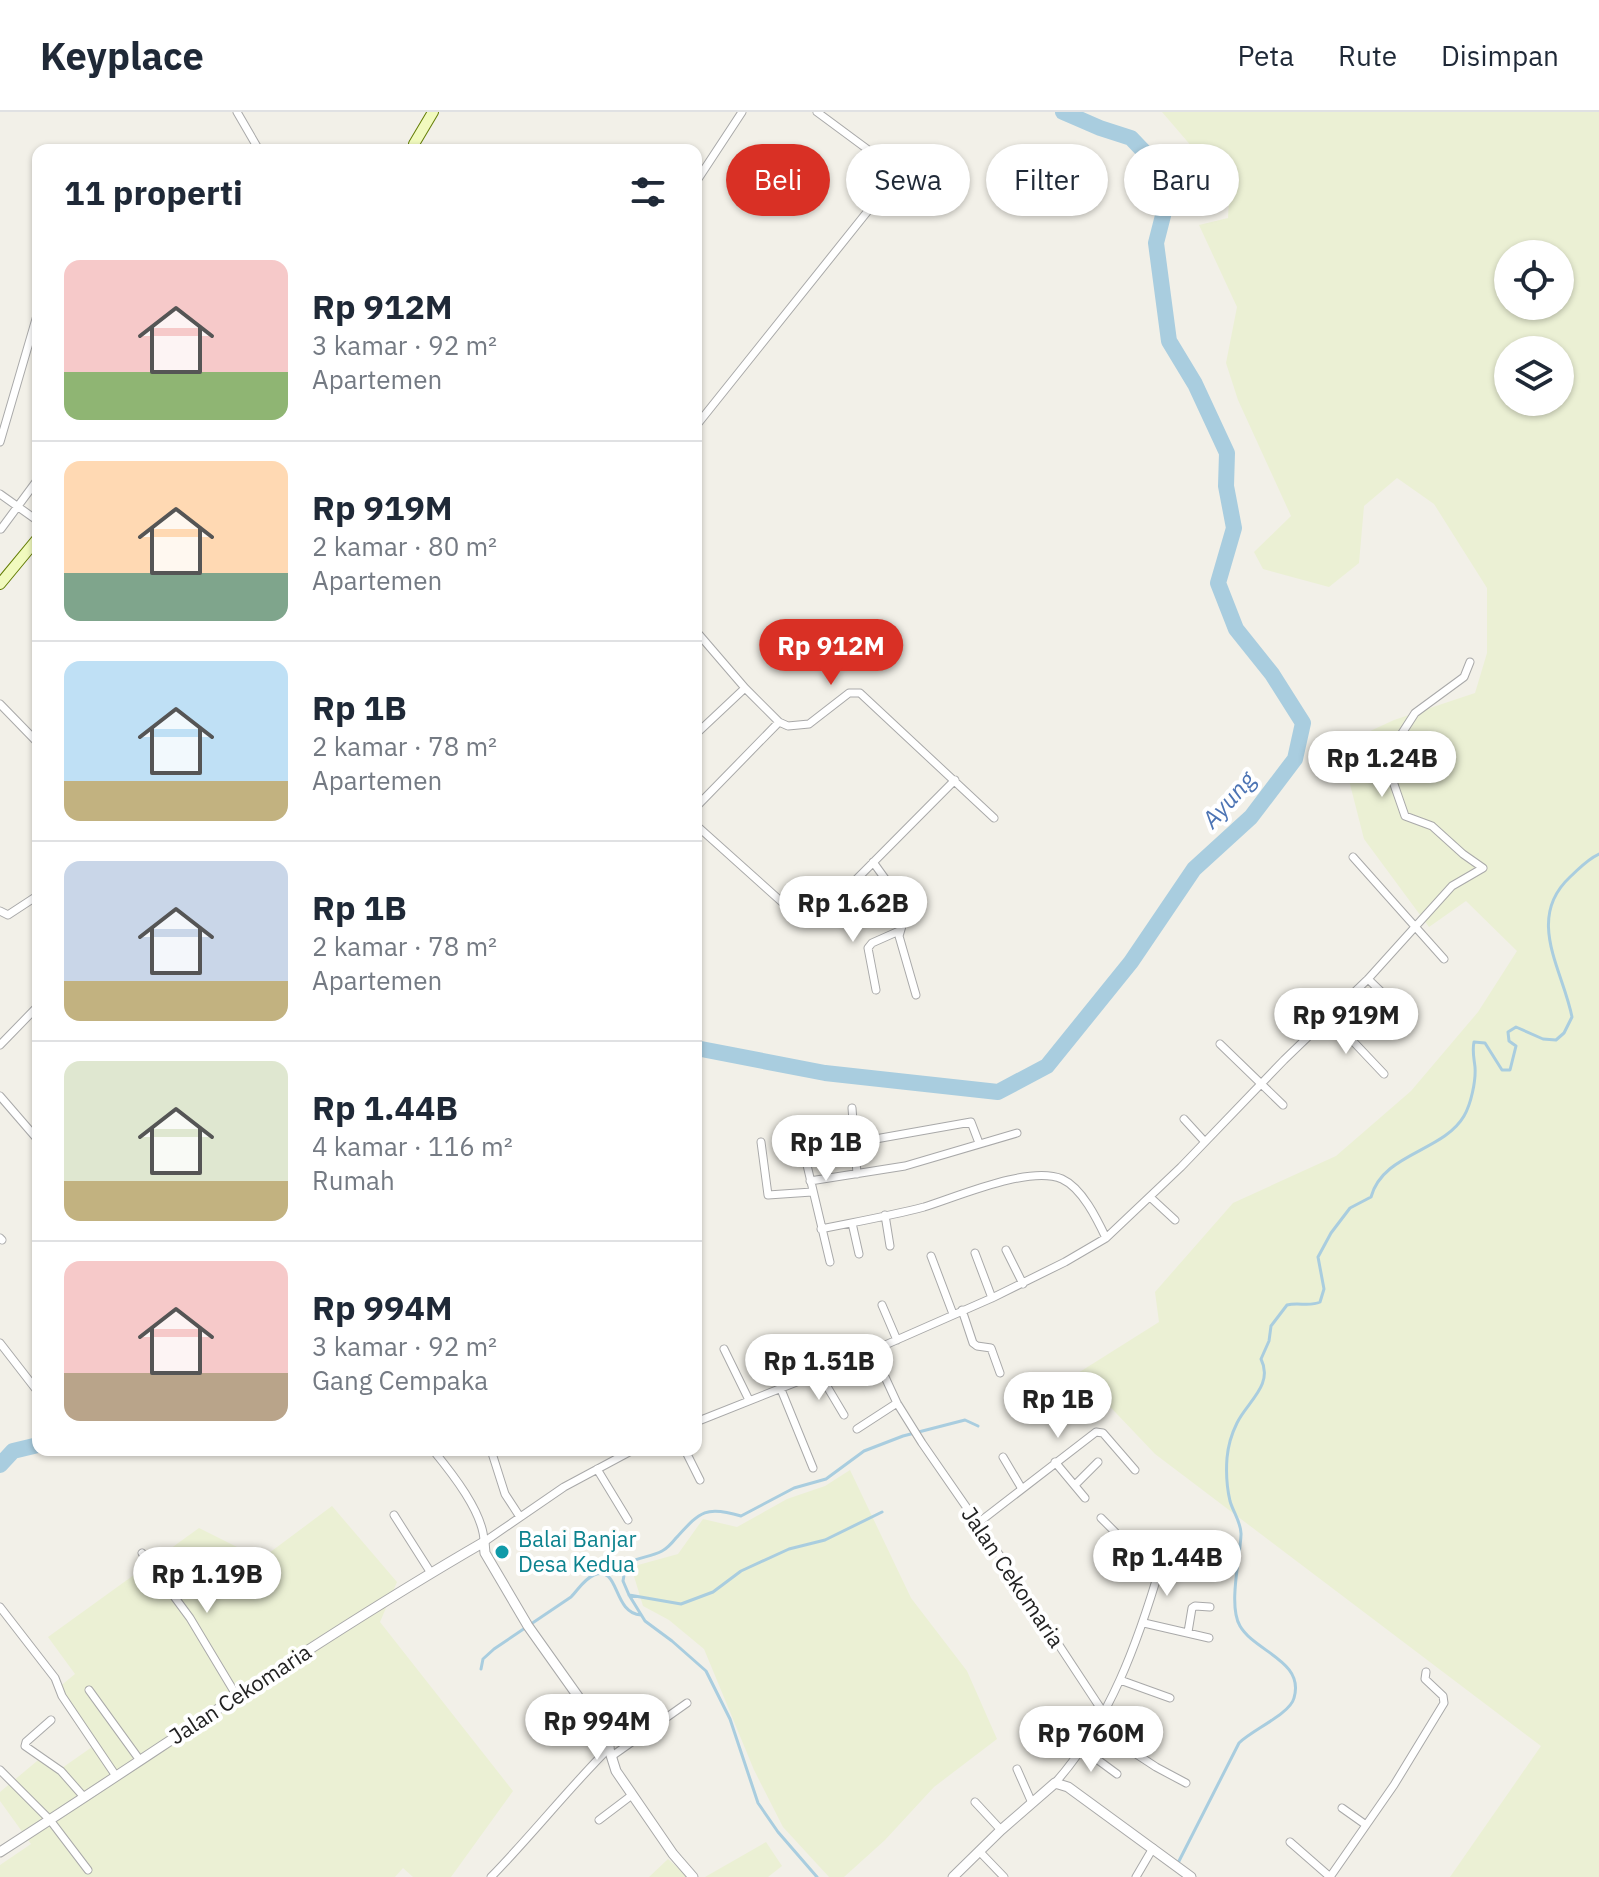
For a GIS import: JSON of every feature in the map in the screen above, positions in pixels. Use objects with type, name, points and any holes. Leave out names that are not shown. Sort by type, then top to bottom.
[{"type":"main road","points":[[414,144],[433,112]]},
{"type":"main road","points":[[0,584],[32,545]]},
{"type":"street","points":[[237,112],[256,144]]},
{"type":"street","points":[[702,173],[742,112]]},
{"type":"street","points":[[702,418],[895,177],[890,166],[817,112]]},
{"type":"street","points":[[0,442],[32,333]]},
{"type":"street","points":[[1,529],[32,488]]},
{"type":"street","points":[[0,494],[32,517]]},
{"type":"street","points":[[702,638],[779,722],[795,727],[809,724],[849,693],[860,693],[994,818]]},
{"type":"street","points":[[702,1420],[873,1351],[1023,1284],[1106,1238],[1150,1197],[1368,979],[1452,886],[1483,868],[1432,826],[1405,816],[1388,767],[1397,741],[1415,713],[1464,677],[1470,662]]},
{"type":"street","points":[[702,728],[745,688]]},
{"type":"street","points":[[0,704],[32,737]]},
{"type":"street","points":[[702,801],[779,722]]},
{"type":"street","points":[[702,830],[807,921],[815,921],[955,780]]},
{"type":"street","points":[[1353,857],[1444,959]]},
{"type":"street","points":[[873,862],[896,894],[905,916],[899,931],[916,995]]},
{"type":"street","points":[[0,911],[8,915],[32,899]]},
{"type":"street","points":[[876,990],[868,948],[872,943],[899,931]]},
{"type":"street","points":[[1368,979],[1398,1008]]},
{"type":"street","points":[[0,1045],[32,1014]]},
{"type":"street","points":[[1330,1017],[1384,1074]]},
{"type":"street","points":[[1220,1044],[1283,1105]]},
{"type":"street","points":[[0,1096],[32,1133]]},
{"type":"street","points":[[852,1108],[857,1174]]},
{"type":"street","points":[[1184,1119],[1205,1142]]},
{"type":"street","points":[[853,1143],[971,1122],[979,1143]]},
{"type":"street","points":[[810,1181],[905,1166],[1017,1133]]},
{"type":"street","points":[[761,1142],[768,1195],[812,1192]]},
{"type":"street","points":[[802,1144],[830,1262]]},
{"type":"street","points":[[821,1229],[923,1207],[1005,1180],[1058,1178],[1070,1184],[1081,1197],[1106,1238]]},
{"type":"street","points":[[1150,1197],[1175,1220]]},
{"type":"street","points":[[885,1215],[890,1246]]},
{"type":"street","points":[[852,1223],[859,1254]]},
{"type":"street","points":[[1006,1250],[1023,1284]]},
{"type":"street","points":[[975,1253],[992,1298]]},
{"type":"street","points":[[931,1256],[953,1314]]},
{"type":"street","points":[[882,1305],[897,1340]]},
{"type":"street","points":[[962,1310],[973,1343],[991,1348],[1000,1373]]},
{"type":"street","points":[[0,1343],[32,1384]]},
{"type":"street","points":[[724,1349],[749,1400]]},
{"type":"street","name":"Jalan Cekomaria","points":[[873,1351],[897,1403],[922,1443],[1103,1712]]},
{"type":"street","points":[[819,1373],[844,1415]]},
{"type":"street","points":[[780,1387],[813,1468]]},
{"type":"street","points":[[857,1429],[897,1403]]},
{"type":"street","points":[[978,1523],[1096,1432],[1101,1432],[1135,1470]]},
{"type":"street","points":[[438,1456],[460,1486],[481,1524],[485,1553],[526,1623],[596,1720],[616,1771],[673,1854],[693,1877]]},
{"type":"street","points":[[493,1456],[505,1494],[520,1517]]},
{"type":"street","points":[[484,1542],[540,1502],[622,1456]]},
{"type":"street","points":[[688,1456],[700,1480]]},
{"type":"street","points":[[1003,1457],[1022,1489]]},
{"type":"street","points":[[1055,1462],[1085,1498]]},
{"type":"street","points":[[1075,1485],[1098,1462]]},
{"type":"street","points":[[597,1469],[628,1520]]},
{"type":"street","points":[[394,1515],[431,1573]]},
{"type":"street","points":[[1101,1518],[1130,1547],[1161,1564],[1210,1577]]},
{"type":"street","name":"Jalan Cekomaria","points":[[0,1852],[332,1634],[484,1542]]},
{"type":"street","points":[[142,1553],[190,1618],[238,1698]]},
{"type":"street","points":[[953,1877],[1055,1783],[1083,1749],[1120,1680],[1144,1623],[1161,1564]]},
{"type":"street","points":[[0,1607],[55,1678],[62,1696],[116,1776]]},
{"type":"street","points":[[1188,1632],[1192,1608],[1210,1607]]},
{"type":"street","points":[[1144,1623],[1209,1638]]},
{"type":"street","points":[[1290,1842],[1330,1877],[1419,1746],[1444,1703],[1443,1696],[1425,1679],[1426,1672]]},
{"type":"street","points":[[1120,1680],[1170,1698]]},
{"type":"street","points":[[89,1690],[139,1759]]},
{"type":"street","points":[[491,1877],[518,1851],[572,1785],[611,1752],[687,1703]]},
{"type":"street","points":[[51,1720],[25,1746],[61,1771],[83,1796]]},
{"type":"street","points":[[1095,1727],[1186,1783]]},
{"type":"street","points":[[1083,1749],[1117,1774]]},
{"type":"street","points":[[1017,1769],[1032,1803]]},
{"type":"street","points":[[0,1770],[50,1820],[88,1870]]},
{"type":"street","points":[[1055,1783],[1068,1787],[1189,1876]]},
{"type":"street","points":[[599,1820],[632,1795]]},
{"type":"street","points":[[975,1802],[1001,1830]]},
{"type":"street","points":[[1342,1808],[1366,1825]]},
{"type":"street","points":[[1136,1877],[1153,1848]]},
{"type":"street","points":[[979,1851],[1004,1877]]},
{"type":"green space","points":[[1162,112],[1599,112],[1599,1877],[1450,1877],[1541,1746],[1155,1454],[1078,1373],[1159,1322],[1155,1292],[1233,1203],[1336,1156],[1411,1091],[1478,1012],[1517,951],[1466,901],[1429,927],[1364,839],[1340,745],[1394,720],[1475,693],[1487,653],[1487,588],[1434,504],[1397,478],[1364,506],[1359,563],[1329,587],[1263,569],[1254,552],[1291,516],[1238,400],[1226,363],[1237,307],[1199,225],[1239,216],[1239,144],[1190,144]]},
{"type":"green space","points":[[850,1470],[911,1598],[967,1671],[997,1739],[934,1787],[885,1840],[844,1877],[829,1877],[783,1827],[754,1770],[704,1649],[669,1620],[643,1606],[633,1573],[638,1565],[678,1554],[703,1519],[737,1527],[787,1499],[825,1486]]},
{"type":"green space","points":[[332,1506],[397,1582],[380,1622],[513,1791],[451,1877],[413,1877],[403,1868],[395,1877],[0,1877],[0,1865],[31,1844],[0,1801],[0,1792],[43,1756],[62,1768],[92,1747],[58,1688],[75,1674],[48,1637],[199,1528],[261,1559]]},
{"type":"green space","points":[[766,1842],[782,1866],[768,1877],[705,1877]]},
{"type":"green space","points":[[668,1859],[688,1877],[649,1877]]},
{"type":"waterway","name":"Ayung","points":[[702,1049],[825,1073],[998,1092],[1047,1066],[1131,962],[1194,869],[1251,817],[1295,759],[1303,723],[1272,674],[1236,629],[1218,583],[1234,528],[1226,486],[1227,453],[1195,384],[1169,341],[1156,243],[1168,196],[1152,160],[1131,138],[1063,112]]},
{"type":"waterway","points":[[1178,1863],[1239,1743],[1286,1710],[1294,1698],[1295,1685],[1286,1666],[1247,1635],[1237,1617],[1235,1594],[1241,1531],[1230,1501],[1227,1480],[1230,1440],[1241,1415],[1262,1385],[1264,1368],[1261,1359],[1269,1341],[1271,1326],[1287,1305],[1320,1302],[1324,1289],[1318,1257],[1350,1208],[1371,1197],[1388,1171],[1442,1138],[1464,1116],[1474,1085],[1474,1042],[1485,1043],[1502,1070],[1510,1070],[1516,1046],[1509,1041],[1508,1032],[1516,1027],[1543,1039],[1556,1040],[1564,1033],[1572,1017],[1551,945],[1548,927],[1550,910],[1557,893],[1570,877],[1599,854]]},
{"type":"waterway","points":[[817,1877],[778,1832],[758,1803],[730,1719],[706,1671],[645,1621],[629,1595],[623,1581],[626,1564],[664,1550],[704,1513],[719,1511],[741,1516],[794,1488],[826,1479],[864,1451],[903,1436],[965,1420],[978,1426]]},
{"type":"waterway","name":"Ayung","points":[[0,1465],[13,1451],[32,1446]]},
{"type":"waterway","points":[[629,1595],[681,1604],[713,1592],[741,1571],[789,1549],[825,1540],[882,1512]]},
{"type":"waterway","points":[[481,1669],[483,1659],[494,1649],[571,1597],[594,1575],[602,1573],[608,1576],[625,1606],[641,1615]]},
{"type":"place","name":"Balai Banjar Desa Kedua","points":[[502,1552]]}]
